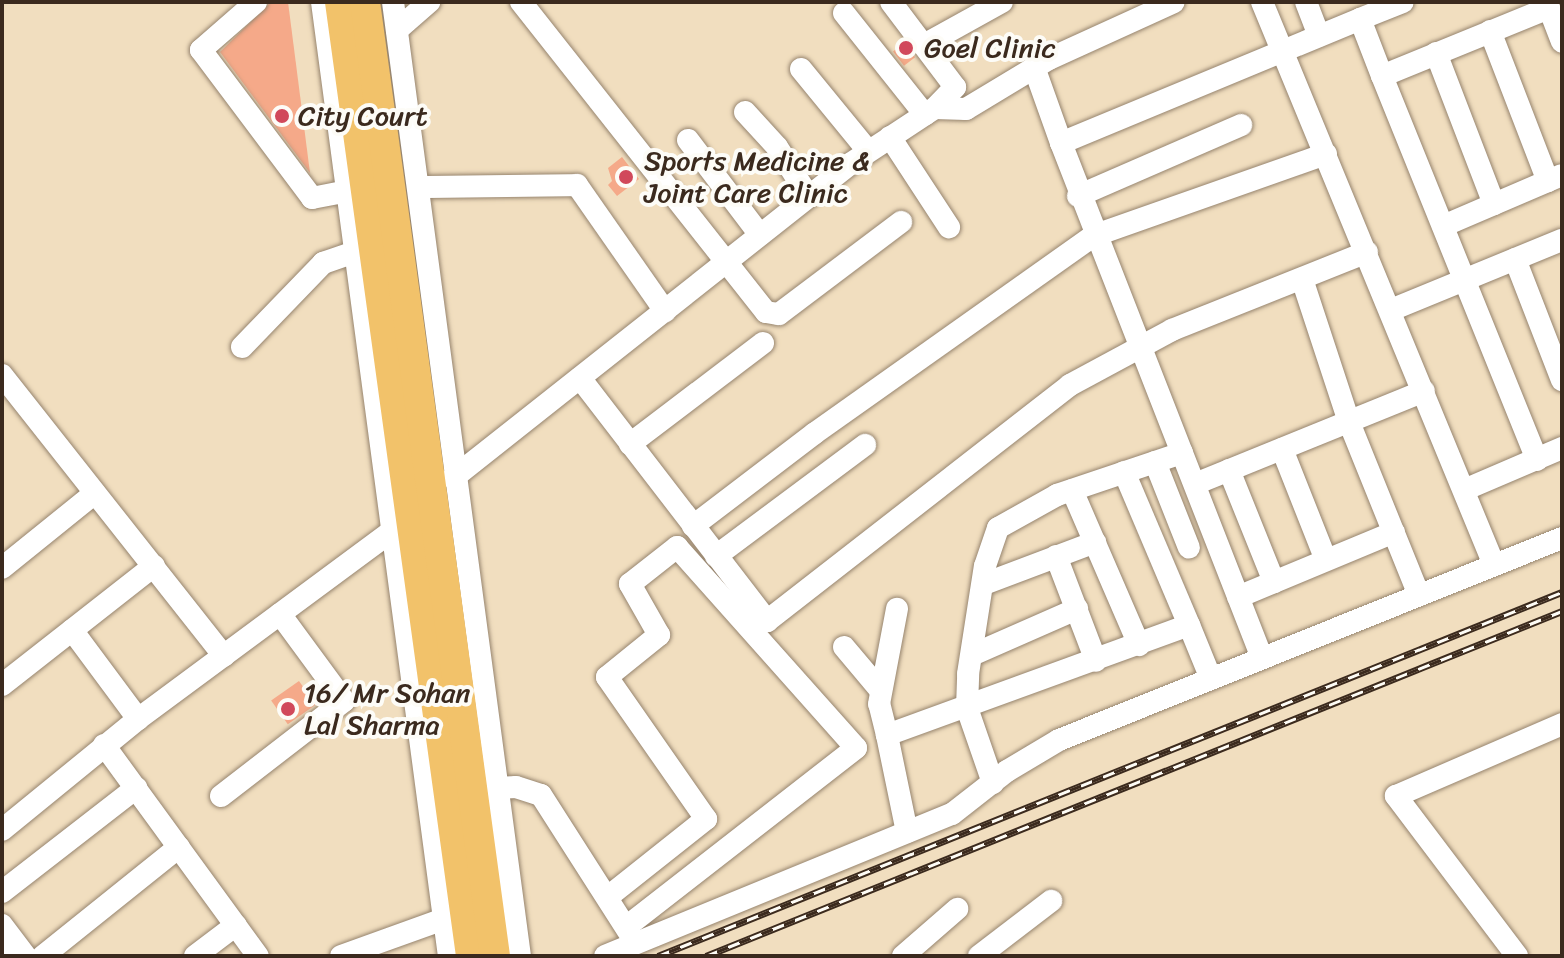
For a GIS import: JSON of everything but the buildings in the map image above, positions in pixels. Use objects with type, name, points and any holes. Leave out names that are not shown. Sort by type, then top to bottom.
[{"type":"highway","points":[[340,2],[370,35],[471,956]]},
{"type":"highway","points":[[365,2],[495,956]]},
{"type":"street","points":[[256,2],[201,50],[312,198],[347,191]]},
{"type":"street","points":[[322,2],[449,956]]},
{"type":"street","points":[[370,35],[393,2]]},
{"type":"street","points":[[370,35],[429,2]]},
{"type":"street","points":[[521,2],[766,312],[779,314],[901,222]]},
{"type":"street","points":[[891,2],[955,87],[976,103]]},
{"type":"street","points":[[924,45],[1002,2]]},
{"type":"street","points":[[844,13],[930,111],[958,111],[1034,67],[1174,2]]},
{"type":"street","points":[[1262,2],[1494,565]]},
{"type":"street","points":[[1306,2],[1319,36]]},
{"type":"street","points":[[1061,143],[1403,2]]},
{"type":"street","points":[[1382,76],[1548,5],[1560,33]]},
{"type":"street","points":[[1360,19],[1537,460]]},
{"type":"street","points":[[1443,226],[1555,178],[1490,31]]},
{"type":"street","points":[[370,35],[418,187],[453,478],[520,956]]},
{"type":"street","points":[[1436,53],[1494,204]]},
{"type":"street","points":[[1034,67],[1093,236],[1195,484],[1262,658]]},
{"type":"street","points":[[801,69],[868,151]]},
{"type":"street","points":[[453,478],[868,151],[930,111],[955,87]]},
{"type":"street","points":[[745,112],[777,147],[809,197]]},
{"type":"street","points":[[1078,196],[1241,125]]},
{"type":"street","points":[[890,137],[949,227]]},
{"type":"street","points":[[688,140],[760,235]]},
{"type":"street","points":[[693,526],[815,433],[1093,236],[1326,154]]},
{"type":"street","points":[[418,187],[577,185],[665,311]]},
{"type":"street","points":[[1391,310],[1562,240]]},
{"type":"street","points":[[242,347],[323,263],[355,252]]},
{"type":"street","points":[[580,378],[767,621],[1070,385],[1139,346],[1303,282],[1367,252]]},
{"type":"street","points":[[1515,259],[1562,380]]},
{"type":"street","points":[[1303,282],[1349,422],[1419,595]]},
{"type":"street","points":[[630,444],[763,343]]},
{"type":"street","points":[[2,375],[224,656]]},
{"type":"street","points":[[1195,484],[1424,391]]},
{"type":"street","points":[[716,556],[865,445]]},
{"type":"street","points":[[1464,490],[1562,448]]},
{"type":"street","points":[[1282,449],[1326,560]]},
{"type":"street","points":[[993,783],[967,708],[984,584],[998,528],[1072,490],[1182,453]]},
{"type":"street","points":[[1155,462],[1189,548]]},
{"type":"street","points":[[1229,470],[1274,582]]},
{"type":"street","points":[[1124,472],[1211,679]]},
{"type":"street","points":[[1072,490],[1139,645]]},
{"type":"street","points":[[2,568],[95,493]]},
{"type":"street","points":[[2,830],[104,745],[393,530]]},
{"type":"street","points":[[1238,597],[1394,532]]},
{"type":"street","points":[[631,934],[952,814],[1059,740],[1562,538]]},
{"type":"street","points":[[984,584],[1095,542]]},
{"type":"street","points":[[605,956],[856,748],[677,547],[630,584],[659,635],[607,677],[706,819],[609,896]]},
{"type":"street","points":[[1166,568],[1220,548]]},
{"type":"street","points":[[1056,556],[1096,661]]},
{"type":"street","points":[[5,677],[154,566]]},
{"type":"street","points":[[897,609],[881,691],[907,832]]},
{"type":"street","points":[[972,655],[1077,609]]},
{"type":"street","points":[[221,796],[344,701],[280,614]]},
{"type":"street","points":[[887,735],[1189,625]]},
{"type":"street","points":[[72,630],[138,719]]},
{"type":"street","points":[[844,647],[881,691]]},
{"type":"street","points":[[1517,956],[1396,796],[1562,724]]},
{"type":"street","points":[[104,745],[258,956]]},
{"type":"street","points":[[498,788],[516,787],[541,795],[631,934]]},
{"type":"street","points":[[2,892],[136,788]]},
{"type":"street","points":[[43,956],[179,847]]},
{"type":"street","points":[[979,956],[1051,901]]},
{"type":"street","points":[[903,956],[957,909]]},
{"type":"street","points":[[341,956],[444,919]]},
{"type":"street","points":[[2,925],[25,956]]},
{"type":"street","points":[[195,956],[236,925]]},
{"type":"railway","points":[[658,956],[1562,592]]},
{"type":"railway","points":[[706,956],[1562,611]]},
{"type":"place","name":"Goel Clinic","points":[[906,48]]},
{"type":"place","name":"City Court","points":[[282,116]]},
{"type":"place","name":"Sports Medicine & Joint Care Clinic","points":[[626,177]]},
{"type":"place","name":"16/ Mr Sohan Lal Sharma","points":[[288,709]]}]
